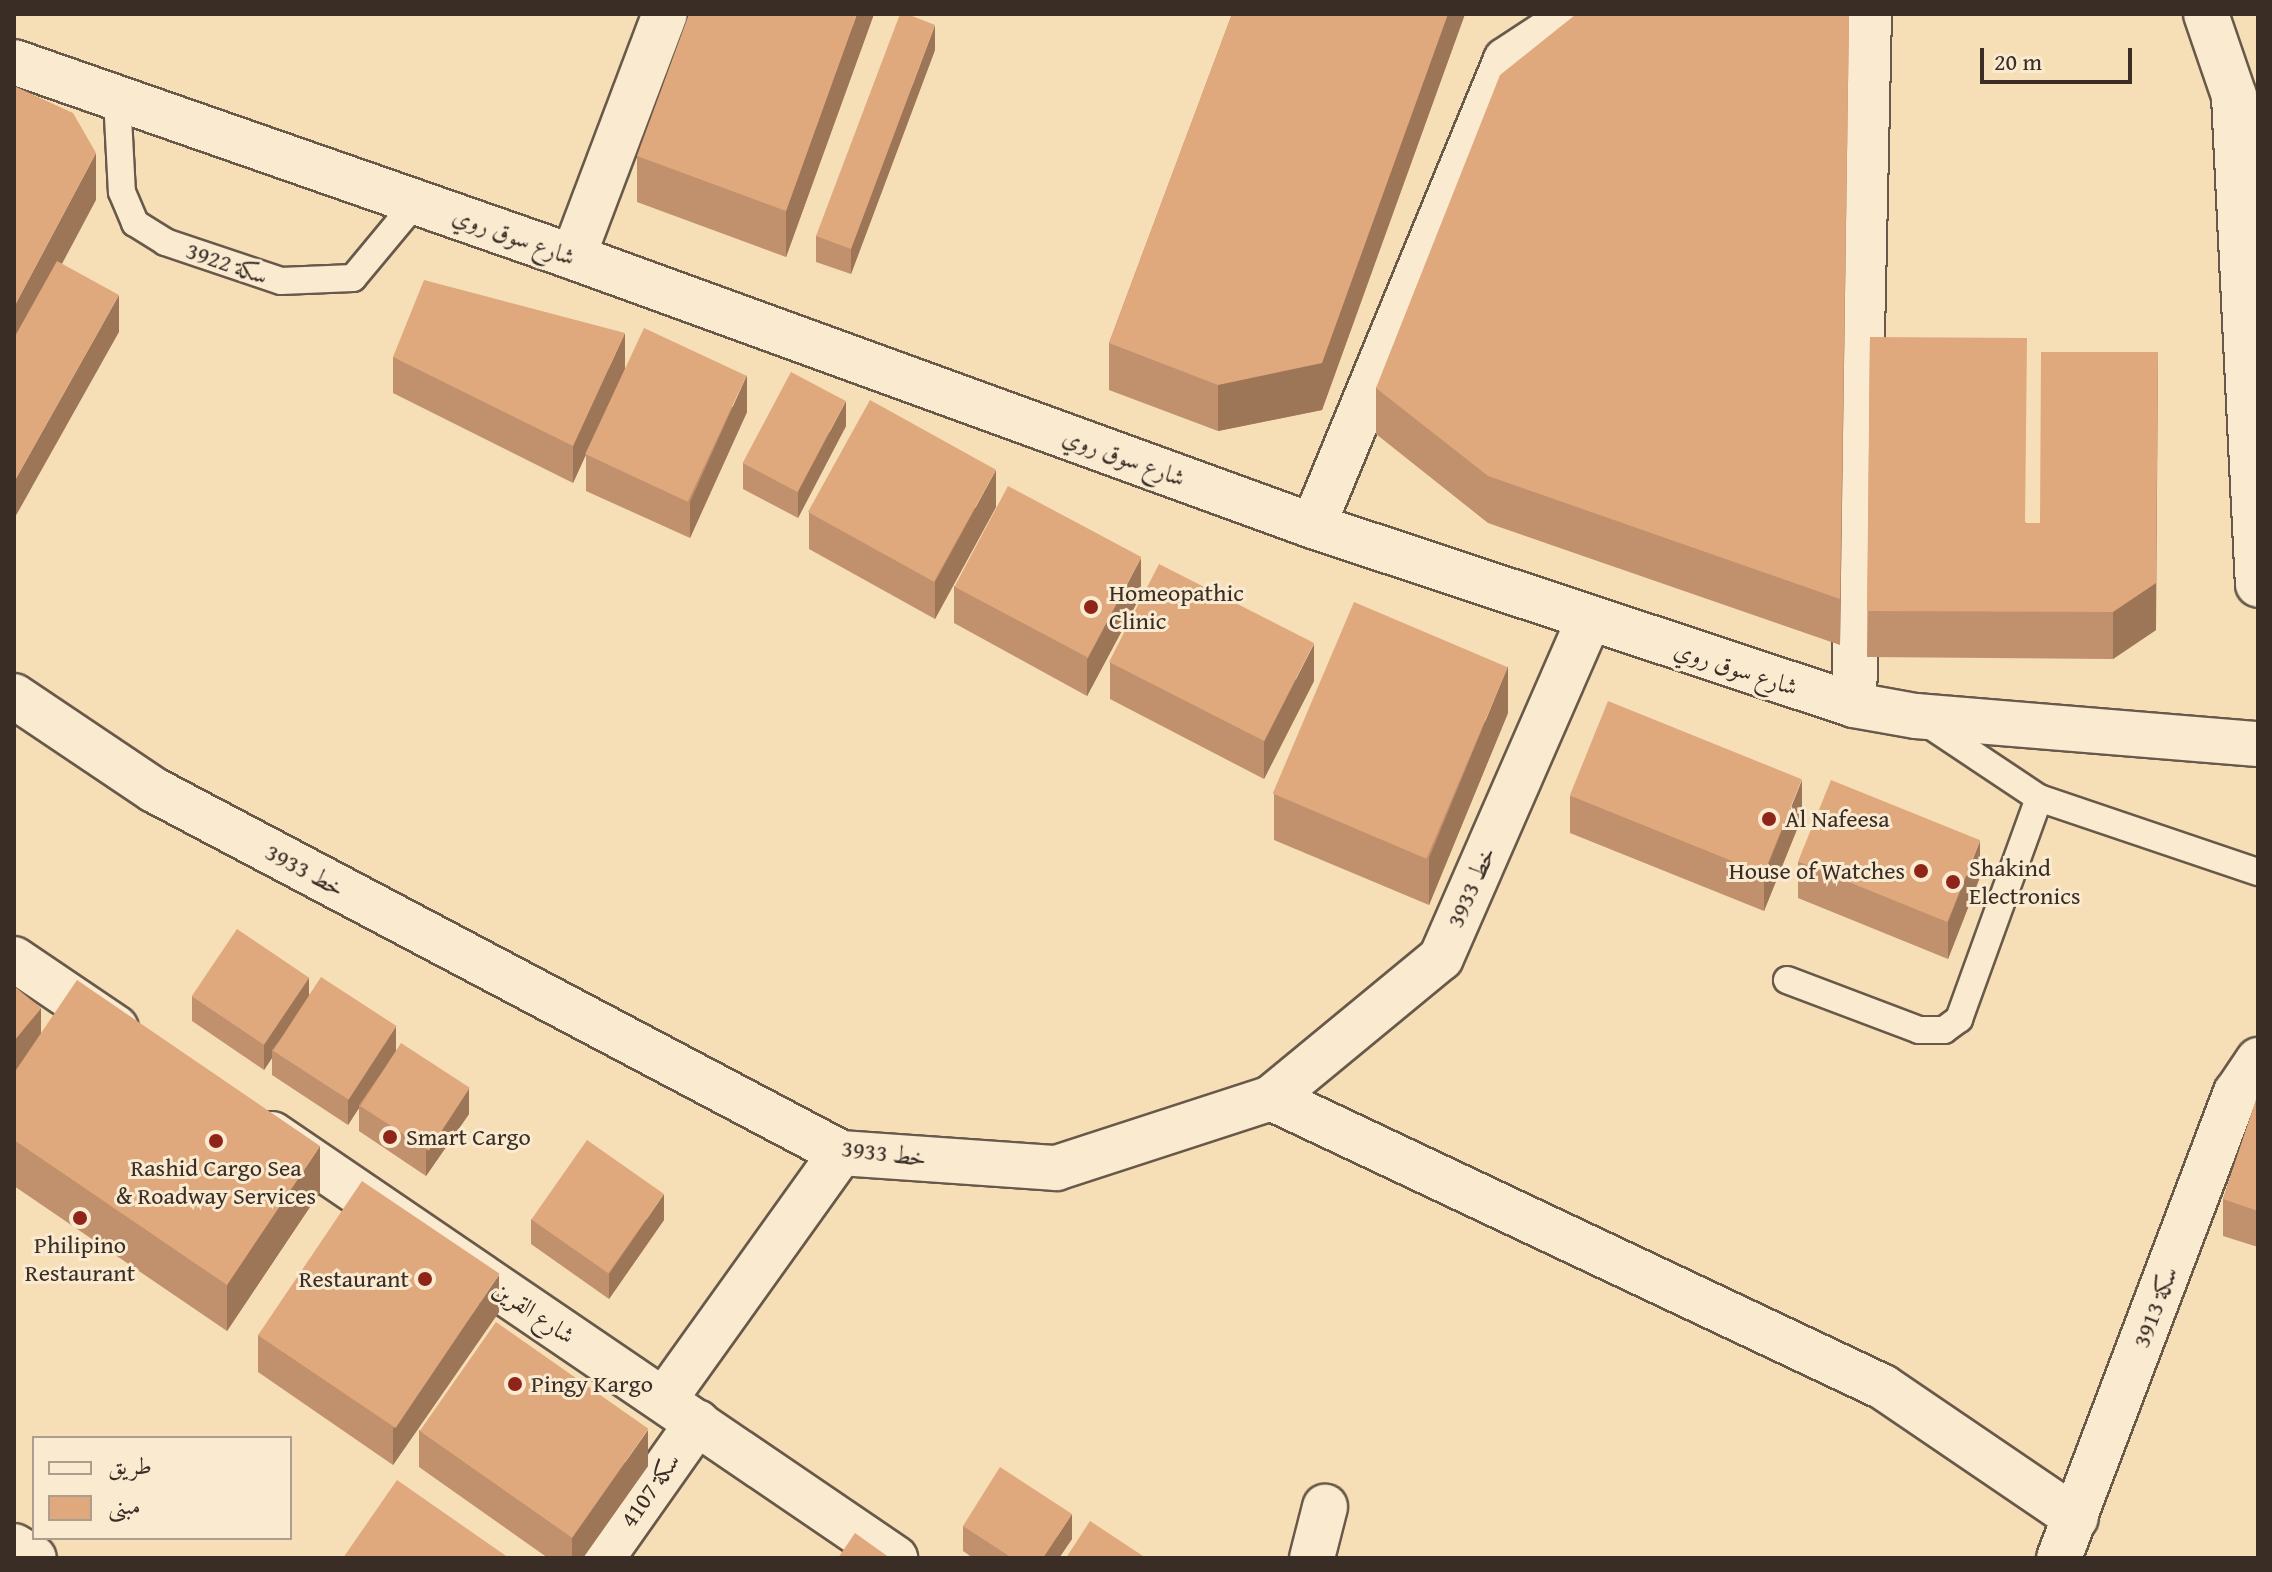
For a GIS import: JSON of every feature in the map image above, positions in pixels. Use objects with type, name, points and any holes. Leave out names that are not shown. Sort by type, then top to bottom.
[{"type":"street","points":[[573,257],[665,14]]},
{"type":"street","points":[[1313,526],[1506,60],[1576,14]]},
{"type":"street","points":[[1854,705],[1869,14]]},
{"type":"street","points":[[2206,14],[2234,96],[2258,584]]},
{"type":"street","name":"شارع سوق روي","points":[[14,62],[573,257],[1313,526],[1589,620],[1854,705],[1916,716],[2258,744]]},
{"type":"street","name":"3933 خط","points":[[14,696],[154,790],[841,1153],[1056,1168],[1271,1098],[1441,958],[1589,620]]},
{"type":"street","points":[[14,959],[144,1047]]},
{"type":"street","name":"سكة 3913","points":[[2059,1558],[2236,1093],[2258,1060]]},
{"type":"street","points":[[1271,1098],[1883,1387],[2076,1518]]},
{"type":"street","name":"شارع القرين","points":[[235,1109],[895,1558]]},
{"type":"street","name":"سكة 4107","points":[[602,1558],[681,1411],[841,1153]]},
{"type":"street","points":[[1312,1558],[1325,1507]]},
{"type":"lane","name":"سكة 3922","points":[[117,98],[122,192],[135,223],[165,242],[281,281],[319,284],[353,278],[416,202]]},
{"type":"lane","points":[[1916,716],[2039,798],[2258,872]]},
{"type":"lane","points":[[1787,980],[1919,1030],[1944,1030],[1959,1019],[2039,798]]},
{"type":"building","points":[[689,14],[857,14],[786,211],[637,156]]},
{"type":"building","points":[[900,14],[935,25],[851,249],[816,236]]},
{"type":"building","points":[[1232,14],[1448,14],[1322,363],[1218,385],[1109,343]]},
{"type":"building","points":[[1580,14],[1849,14],[1840,599],[1488,476],[1376,388],[1500,75]]},
{"type":"building","points":[[14,86],[73,113],[96,153],[14,307]]},
{"type":"building","points":[[57,261],[119,295],[14,482],[14,338]]},
{"type":"building","points":[[424,280],[625,333],[573,446],[393,357]]},
{"type":"building","points":[[644,328],[746,376],[688,502],[585,454]]},
{"type":"building","points":[[1870,337],[2027,338],[2025,523],[2040,523],[2041,352],[2158,352],[2156,583],[2113,612],[1867,611]]},
{"type":"building","points":[[791,372],[846,401],[797,492],[743,463]]},
{"type":"building","points":[[870,400],[996,470],[934,582],[808,512]]},
{"type":"building","points":[[1008,486],[1141,557],[1088,658],[954,587]]},
{"type":"building","points":[[1159,564],[1314,643],[1264,741],[1109,662]]},
{"type":"building","points":[[1354,602],[1508,667],[1426,859],[1273,793]]},
{"type":"building","points":[[1608,701],[1802,779],[1764,874],[1570,796]]},
{"type":"building","points":[[1831,780],[1980,840],[1947,922],[1798,862]]},
{"type":"building","points":[[237,929],[309,978],[264,1045],[192,996]]},
{"type":"building","points":[[321,977],[396,1026],[349,1100],[273,1051]]},
{"type":"building","points":[[77,980],[320,1146],[227,1285],[14,1140],[14,1073]]},
{"type":"building","points":[[14,986],[41,1008],[14,1041]]},
{"type":"building","points":[[401,1043],[470,1088],[429,1151],[360,1106]]},
{"type":"building","points":[[2258,1094],[2258,1211],[2223,1199]]},
{"type":"building","points":[[587,1140],[664,1194],[608,1273],[531,1219]]},
{"type":"building","points":[[362,1181],[500,1274],[396,1428],[258,1335]]},
{"type":"building","points":[[496,1322],[648,1429],[572,1538],[420,1431]]},
{"type":"building","points":[[1000,1467],[1072,1514],[1043,1558],[1012,1558],[963,1526]]},
{"type":"building","points":[[397,1480],[509,1558],[343,1558]]},
{"type":"building","points":[[1090,1521],[1146,1558],[1066,1558]]},
{"type":"building","points":[[855,1533],[890,1558],[838,1558]]},
{"type":"place","name":"Homeopathic Clinic","points":[[1091,607]]},
{"type":"place","name":"Al Nafeesa","points":[[1769,819]]},
{"type":"place","name":"House of Watches","points":[[1921,871]]},
{"type":"place","name":"Shakind Electronics","points":[[1953,882]]},
{"type":"place","name":"Smart Cargo","points":[[390,1137]]},
{"type":"place","name":"Rashid Cargo Sea & Roadway Services","points":[[216,1141]]},
{"type":"place","name":"Philipino Restaurant","points":[[80,1218]]},
{"type":"place","name":"Restaurant","points":[[425,1279]]},
{"type":"place","name":"Pingy Kargo","points":[[515,1384]]}]
